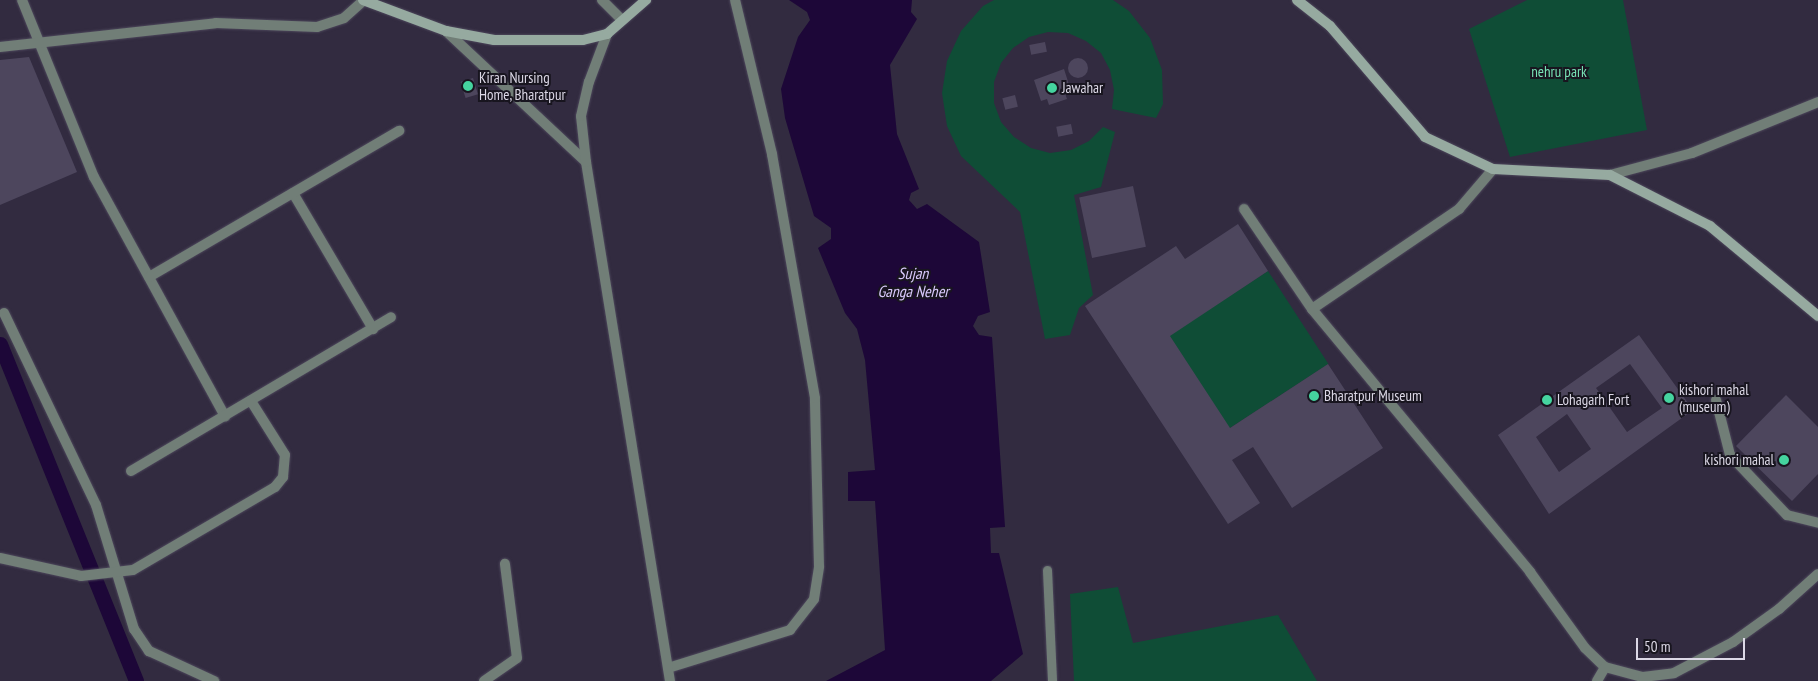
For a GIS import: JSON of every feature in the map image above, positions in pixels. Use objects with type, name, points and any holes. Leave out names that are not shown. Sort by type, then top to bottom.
[{"type":"main road","points":[[364,0],[446,31],[494,40],[582,40],[606,34],[646,0]]},
{"type":"main road","points":[[1297,0],[1330,26],[1426,137],[1493,169],[1610,175],[1710,226],[1818,316]]},
{"type":"street","points":[[22,0],[94,177],[225,416]]},
{"type":"street","points":[[0,47],[216,24],[317,27],[344,18],[364,0]]},
{"type":"street","points":[[602,0],[622,20]]},
{"type":"street","points":[[668,668],[790,630],[814,599],[819,566],[815,398],[772,154],[735,0]]},
{"type":"street","points":[[446,31],[586,162]]},
{"type":"street","points":[[606,34],[581,116],[586,162],[670,681]]},
{"type":"street","points":[[1610,175],[1692,153],[1818,102]]},
{"type":"street","points":[[149,277],[399,131]]},
{"type":"street","points":[[1312,309],[1459,209],[1493,169]]},
{"type":"street","points":[[293,192],[373,329]]},
{"type":"street","points":[[1244,209],[1312,309],[1530,572],[1586,648],[1605,667],[1643,677],[1674,673],[1733,642],[1779,609],[1818,574]]},
{"type":"street","points":[[4,313],[96,505],[117,571],[126,611],[149,651],[214,681]]},
{"type":"street","points":[[131,471],[391,317]]},
{"type":"street","points":[[1716,400],[1730,455],[1787,514],[1818,523]]},
{"type":"street","points":[[0,558],[81,576],[133,570],[275,487],[283,477],[285,455],[251,401]]},
{"type":"street","points":[[484,681],[517,658],[505,564]]},
{"type":"street","points":[[1597,681],[1605,667]]},
{"type":"lane","points":[[1047,570],[1052,681]]},
{"type":"green space","points":[[994,0],[1113,0],[1129,11],[1150,38],[1162,70],[1163,104],[1156,118],[1112,109],[1114,90],[1110,70],[1101,53],[1086,41],[1068,33],[1048,32],[1029,37],[1013,48],[1001,63],[994,82],[994,103],[1001,122],[1014,137],[1031,148],[1050,153],[1071,150],[1089,141],[1103,127],[1115,132],[1101,187],[1074,195],[1093,295],[1079,308],[1070,335],[1045,339],[1020,212],[961,156],[947,126],[942,93],[947,61],[961,31],[983,6]]},
{"type":"green space","name":"nehru park","points":[[1527,0],[1623,0],[1647,130],[1510,157],[1469,29]]},
{"type":"green space","points":[[1268,271],[1328,364],[1229,428],[1169,335]]},
{"type":"green space","points":[[1118,587],[1133,643],[1278,615],[1317,681],[1074,681],[1070,594]]},
{"type":"water","name":"Sujan Ganga Neher","points":[[789,0],[912,0],[911,12],[917,19],[890,65],[897,134],[919,189],[911,193],[909,200],[917,209],[927,204],[979,242],[990,312],[978,316],[973,326],[979,335],[992,337],[1005,527],[990,528],[991,553],[999,553],[1023,654],[991,681],[826,681],[885,650],[875,501],[848,501],[848,472],[875,470],[865,360],[857,329],[845,313],[818,248],[831,239],[831,228],[814,216],[785,118],[781,89],[798,37],[810,20],[807,12]]},
{"type":"building","points":[[1045,42],[1047,52],[1031,55],[1029,45]]},
{"type":"building","points":[[29,57],[77,172],[0,205],[0,60]]},
{"type":"building","points":[[1078,58],[1085,61],[1088,68],[1085,75],[1078,78],[1071,75],[1068,68],[1071,61]]},
{"type":"building","points":[[1064,69],[1071,91],[1065,93],[1067,99],[1049,105],[1047,99],[1041,101],[1034,80]]},
{"type":"building","points":[[473,78],[478,94],[466,98],[461,82]]},
{"type":"building","points":[[1015,95],[1018,107],[1005,110],[1002,98]]},
{"type":"building","points":[[1071,124],[1073,134],[1058,137],[1056,127]]},
{"type":"building","points":[[1133,186],[1146,247],[1092,258],[1079,197]]},
{"type":"building","name":"Bharatpur Museum","points":[[1238,224],[1268,271],[1170,336],[1230,428],[1328,364],[1383,448],[1292,508],[1253,447],[1232,460],[1260,503],[1228,524],[1085,306],[1176,246],[1185,259]]},
{"type":"building","points":[[1639,335],[1693,410],[1549,514],[1498,435]],"holes":[[[1630,364],[1662,408],[1627,432],[1596,388]],[[1567,414],[1591,449],[1559,472],[1536,437]]]},
{"type":"building","name":"kishori mahal","points":[[1786,395],[1818,427],[1818,474],[1792,501],[1736,446]]},
{"type":"waterway","points":[[0,344],[136,681]]},
{"type":"place","name":"Kiran Nursing Home, Bharatpur","points":[[468,86]]},
{"type":"place","name":"Jawahar","points":[[1052,88]]},
{"type":"place","name":"Bharatpur Museum","points":[[1314,396]]},
{"type":"place","name":"kishori mahal (museum)","points":[[1669,398]]},
{"type":"place","name":"Lohagarh Fort","points":[[1547,400]]},
{"type":"place","name":"kishori mahal","points":[[1784,460]]}]
